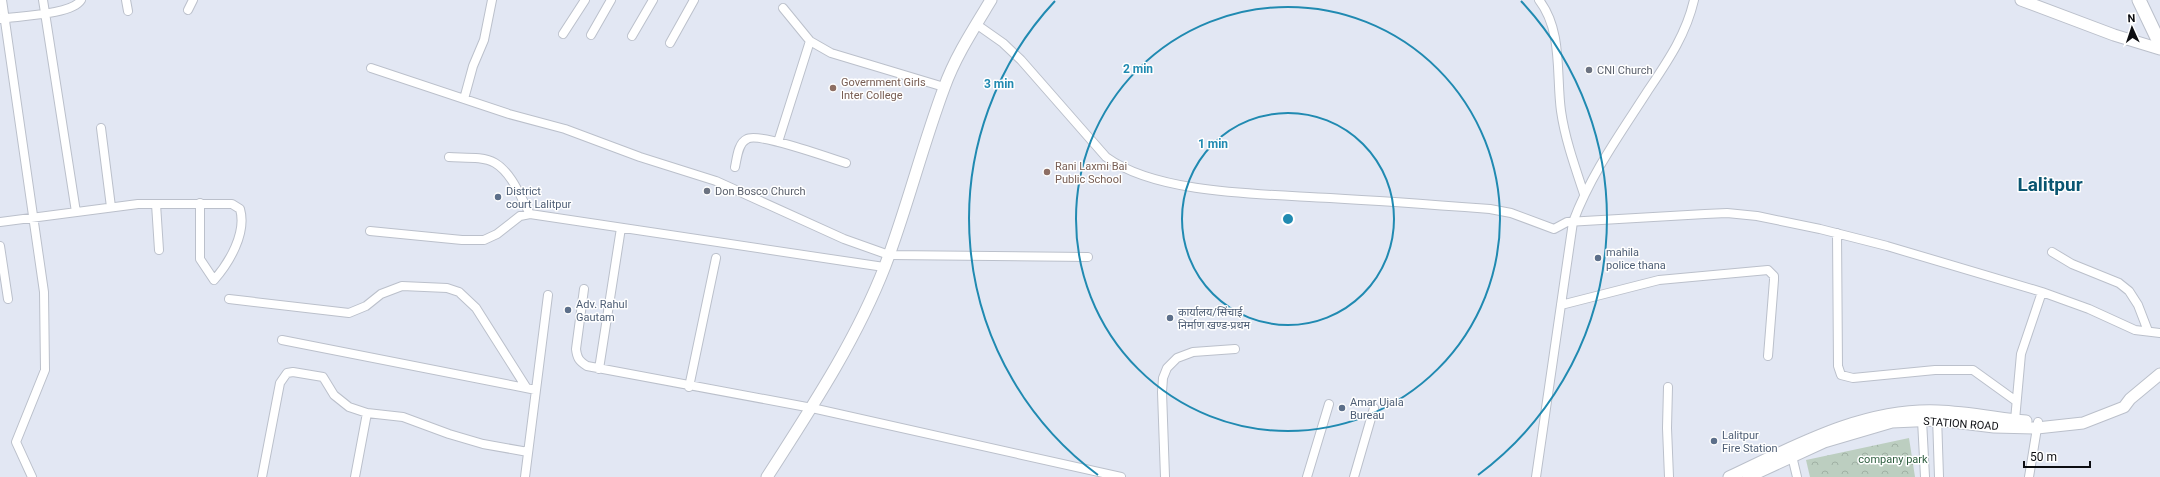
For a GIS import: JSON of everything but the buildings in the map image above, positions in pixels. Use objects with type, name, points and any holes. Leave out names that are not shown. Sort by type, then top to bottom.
[{"type":"main road","points":[[767,477],[812,408],[857,326],[889,255],[944,87],[979,18],[991,0]]},
{"type":"main road","points":[[2022,0],[2114,35],[2160,49]]},
{"type":"main road","points":[[2141,2],[2160,44]]},
{"type":"main road","points":[[1729,477],[1790,448],[1848,425],[1887,414],[2015,420],[2038,425],[2075,418],[2130,399],[2160,374]]},
{"type":"main road","name":"STATION ROAD","points":[[1748,477],[1824,442],[1892,422],[1922,420],[1938,416],[1994,427],[2038,425]]},
{"type":"street","points":[[2,0],[2,18],[35,218],[44,292],[45,370],[16,442],[32,477]]},
{"type":"street","points":[[43,0],[76,212]]},
{"type":"street","points":[[2,18],[46,13],[73,7],[81,0]]},
{"type":"street","points":[[126,0],[128,11]]},
{"type":"street","points":[[188,10],[193,0]]},
{"type":"street","points":[[464,99],[473,66],[484,40],[492,0]]},
{"type":"street","points":[[563,34],[585,0]]},
{"type":"street","points":[[591,35],[611,0]]},
{"type":"street","points":[[632,36],[653,0]]},
{"type":"street","points":[[670,43],[694,0]]},
{"type":"street","points":[[1539,0],[1552,25],[1556,47],[1561,110],[1567,141],[1584,194]]},
{"type":"street","points":[[1537,476],[1560,305],[1574,222],[1584,194],[1604,158],[1676,49],[1694,0]]},
{"type":"street","points":[[783,8],[810,40],[831,53],[944,87]]},
{"type":"street","points":[[979,18],[1021,60],[1106,157],[1119,166],[1133,172],[1189,187],[1490,209],[1511,213],[1554,229],[1562,224],[1574,222],[1727,213],[1756,216],[1837,233],[2042,292],[2089,309],[2124,326],[2160,333]]},
{"type":"street","points":[[778,142],[810,40]]},
{"type":"street","points":[[371,68],[464,99],[565,129],[640,157],[716,181],[844,239],[889,255],[1088,257]]},
{"type":"street","points":[[101,128],[111,207]]},
{"type":"street","points":[[735,167],[739,149],[747,138],[761,138],[778,142],[846,163]]},
{"type":"street","points":[[449,157],[479,159],[494,163],[504,171],[517,189],[530,214]]},
{"type":"street","points":[[0,222],[111,207],[200,203],[237,205],[242,214],[240,231],[234,249],[225,267],[214,280],[200,259],[200,203]]},
{"type":"street","points":[[156,204],[159,250]]},
{"type":"street","points":[[370,231],[462,240],[484,240],[497,234],[520,216],[530,214],[884,267]]},
{"type":"street","points":[[599,369],[621,228]]},
{"type":"street","points":[[1837,233],[1838,366],[1841,375],[1853,378],[1935,370],[1973,370],[1992,382],[2016,401]]},
{"type":"street","points":[[0,246],[8,299]]},
{"type":"street","points":[[2052,252],[2072,264],[2119,283],[2129,291],[2138,305],[2148,331]]},
{"type":"street","points":[[689,386],[716,258]]},
{"type":"street","points":[[1560,305],[1659,280],[1768,270],[1774,276],[1768,356]]},
{"type":"street","points":[[229,299],[349,313],[366,306],[381,294],[402,286],[453,290],[464,295],[476,308],[526,387]]},
{"type":"street","points":[[584,289],[577,357],[580,362],[587,366],[812,408],[1121,477]]},
{"type":"street","points":[[2015,420],[2021,354],[2042,292]]},
{"type":"street","points":[[525,477],[548,295]]},
{"type":"street","points":[[282,340],[536,390]]},
{"type":"street","points":[[1165,477],[1162,392],[1163,378],[1168,368],[1177,358],[1193,352],[1235,349]]},
{"type":"street","points":[[262,477],[280,383],[287,373],[293,372],[323,377],[340,402],[349,407],[367,412],[403,417],[449,434],[483,444],[528,452]]},
{"type":"street","points":[[1668,387],[1668,477]]},
{"type":"street","points":[[1307,477],[1329,404]]},
{"type":"street","points":[[1354,477],[1374,408]]},
{"type":"street","points":[[355,477],[367,412]]},
{"type":"street","points":[[1938,416],[1939,477]]},
{"type":"street","points":[[1922,420],[1925,477]]},
{"type":"street","points":[[2029,477],[2038,425]]},
{"type":"street","points":[[1792,456],[1798,477]]},
{"type":"green space","name":"company park","points":[[1909,438],[1915,477],[1810,477],[1806,460]]},
{"type":"place","name":"CNI Church","points":[[1589,70]]},
{"type":"place","name":"Government Girls Inter College","points":[[833,88]]},
{"type":"place","name":"Rani Laxmi Bai Public School","points":[[1047,172]]},
{"type":"place","name":"Don Bosco Church","points":[[707,191]]},
{"type":"place","name":"District court Lalitpur","points":[[498,197]]},
{"type":"place","name":"mahila police thana","points":[[1598,258]]},
{"type":"place","name":"Adv. Rahul Gautam","points":[[568,310]]},
{"type":"place","name":"कार्यालय/सिंचाई निर्माण खण्ड-प्रथम","points":[[1170,318]]},
{"type":"place","name":"Amar Ujala Bureau","points":[[1342,408]]},
{"type":"place","name":"Lalitpur Fire Station","points":[[1714,441]]},
{"type":"district","name":"Lalitpur","points":[[2050,184]]}]
